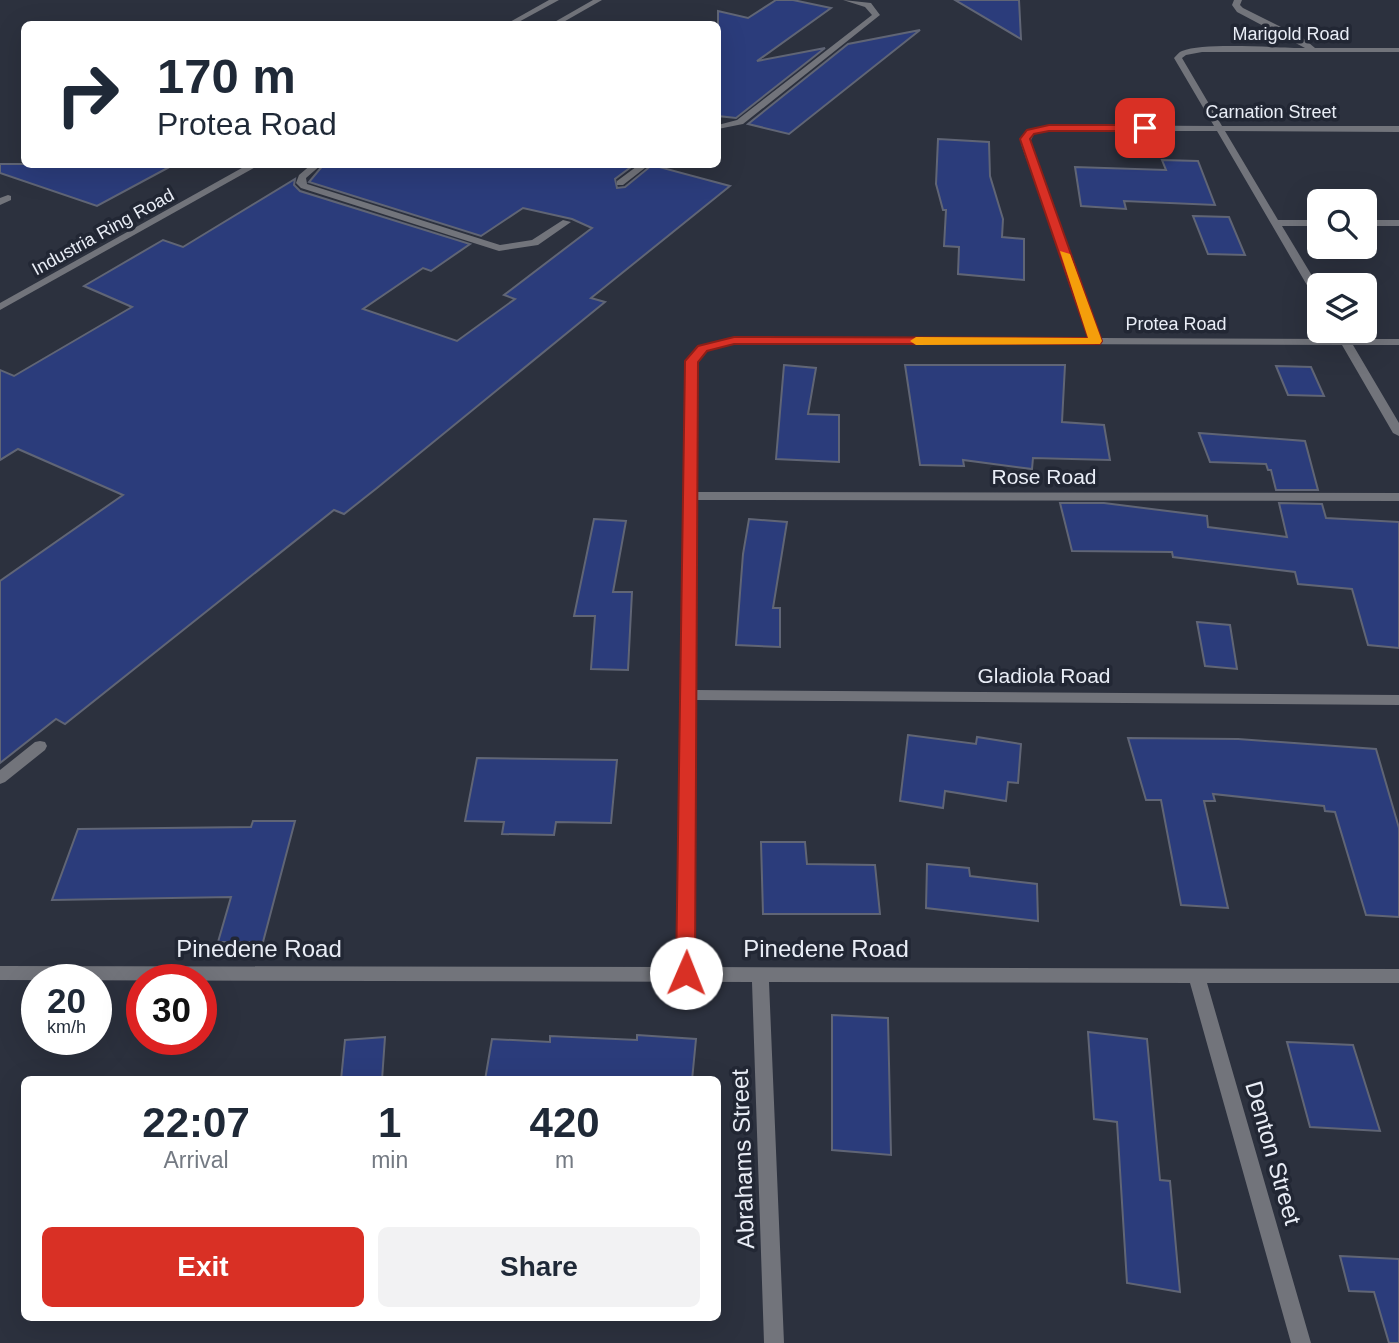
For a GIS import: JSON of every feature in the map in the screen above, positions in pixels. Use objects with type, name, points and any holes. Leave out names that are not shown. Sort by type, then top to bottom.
[{"type":"street","points":[[516,21],[555,0]]},
{"type":"street","points":[[560,21],[598,0]]},
{"type":"street","points":[[721,126],[740,122],[876,15],[867,5],[847,0]]},
{"type":"street","points":[[1238,0],[1236,5],[1240,10],[1300,40],[1313,50]]},
{"type":"street","name":"Marigold Road","points":[[1217,128],[1178,62],[1184,53],[1202,50],[1399,50]]},
{"type":"street","name":"Carnation Street","points":[[1096,341],[1025,139],[1031,132],[1049,128],[1399,128]]},
{"type":"street","points":[[1217,128],[1307,277]]},
{"type":"street","name":"Industria Ring Road","points":[[0,307],[250,168]]},
{"type":"street","points":[[313,168],[302,177],[301,183],[304,186],[489,246],[528,246],[566,222]]},
{"type":"street","points":[[620,183],[641,168]]},
{"type":"street","points":[[1275,223],[1307,223]]},
{"type":"street","points":[[1377,223],[1399,223]]},
{"type":"street","name":"Protea Road","points":[[689,496],[691,361],[702,348],[734,340],[1307,342]]},
{"type":"street","name":"Protea Road","points":[[1377,342],[1399,342]]},
{"type":"street","points":[[1346,343],[1399,433]]},
{"type":"street","points":[[686,973],[689,496]]},
{"type":"street","name":"Rose Road","points":[[689,496],[1399,497]]},
{"type":"street","name":"Gladiola Road","points":[[689,695],[1399,699]]},
{"type":"street","points":[[0,778],[40,746]]},
{"type":"street","name":"Pinedene Road","points":[[0,973],[1399,976]]},
{"type":"street","name":"Abrahams Street","points":[[760,973],[774,1343]]},
{"type":"street","name":"Denton Street","points":[[1198,977],[1301,1343]]},
{"type":"building","points":[[776,0],[793,0],[831,8],[757,61],[825,48],[736,118],[721,116],[721,21],[718,21],[718,11],[748,18]]},
{"type":"building","points":[[955,0],[1019,0],[1021,39]]},
{"type":"building","points":[[920,30],[789,134],[748,124],[848,44]]},
{"type":"building","points":[[938,139],[989,142],[990,176],[1003,219],[1002,237],[1024,239],[1024,280],[958,274],[959,247],[944,246],[946,210],[943,210],[936,184]]},
{"type":"building","points":[[1162,160],[1198,161],[1215,205],[1124,201],[1126,209],[1081,206],[1075,167],[1166,170]]},
{"type":"building","points":[[0,164],[21,164],[21,168],[168,168],[97,206],[0,173]]},
{"type":"building","points":[[321,168],[630,168],[615,179],[617,188],[625,187],[648,168],[663,168],[730,186],[591,298],[605,302],[377,488],[344,514],[334,510],[65,724],[56,719],[0,763],[0,581],[123,495],[18,449],[0,460],[0,370],[14,376],[132,307],[84,286],[163,240],[183,247],[295,179],[294,185],[300,191],[470,244],[431,271],[423,268],[363,309],[457,341],[515,299],[504,295],[592,228],[572,219],[523,208],[481,236],[309,182]]},
{"type":"building","points":[[1193,216],[1229,217],[1245,255],[1208,254]]},
{"type":"building","points":[[784,365],[816,368],[808,414],[839,415],[839,462],[776,459]]},
{"type":"building","points":[[905,365],[1065,365],[1062,422],[1104,425],[1110,460],[1033,458],[1032,469],[963,460],[964,466],[920,465]]},
{"type":"building","points":[[1276,366],[1311,367],[1324,396],[1288,395]]},
{"type":"building","points":[[1199,433],[1305,441],[1318,490],[1276,490],[1271,470],[1268,470],[1266,464],[1210,462]]},
{"type":"building","points":[[1060,503],[1104,503],[1207,516],[1208,527],[1287,537],[1279,503],[1322,504],[1326,518],[1399,522],[1399,648],[1368,645],[1352,589],[1298,584],[1295,572],[1173,557],[1172,552],[1072,551]]},
{"type":"building","points":[[594,519],[626,521],[613,592],[632,592],[628,670],[591,669],[595,616],[574,616]]},
{"type":"building","points":[[749,519],[787,522],[773,608],[780,608],[780,647],[736,645],[743,554]]},
{"type":"building","points":[[1197,622],[1230,625],[1237,669],[1205,666]]},
{"type":"building","points":[[908,735],[976,744],[977,737],[1021,744],[1018,783],[1008,782],[1006,801],[945,791],[943,808],[900,801]]},
{"type":"building","points":[[1128,738],[1238,739],[1376,749],[1399,828],[1399,917],[1366,915],[1335,812],[1325,811],[1324,806],[1213,794],[1215,801],[1204,801],[1228,908],[1181,905],[1161,800],[1146,800]]},
{"type":"building","points":[[477,758],[617,760],[611,823],[556,822],[554,835],[502,834],[504,822],[465,821]]},
{"type":"building","points":[[253,821],[295,821],[263,942],[218,942],[231,897],[52,900],[78,829],[251,827]]},
{"type":"building","points":[[761,842],[805,842],[807,864],[875,865],[880,914],[763,914]]},
{"type":"building","points":[[927,864],[969,868],[970,876],[1037,884],[1038,921],[926,908]]},
{"type":"building","points":[[832,1015],[888,1018],[891,1155],[832,1150]]},
{"type":"building","points":[[1088,1032],[1147,1039],[1160,1180],[1170,1181],[1180,1292],[1127,1283],[1117,1122],[1094,1119]]},
{"type":"building","points":[[637,1035],[696,1039],[692,1076],[486,1076],[492,1039],[550,1042],[550,1036],[637,1040]]},
{"type":"building","points":[[385,1037],[382,1076],[341,1076],[345,1040]]},
{"type":"building","points":[[1287,1042],[1353,1045],[1380,1131],[1310,1127]]},
{"type":"building","points":[[1340,1256],[1399,1259],[1399,1343],[1389,1343],[1374,1292],[1349,1291]]},
{"type":"slow traffic","points":[[916,341],[1096,341],[1064,254]]},
{"type":"route","points":[[686,973],[691,361],[702,348],[734,340],[1096,341],[1025,139],[1038,129],[1145,128]]}]
